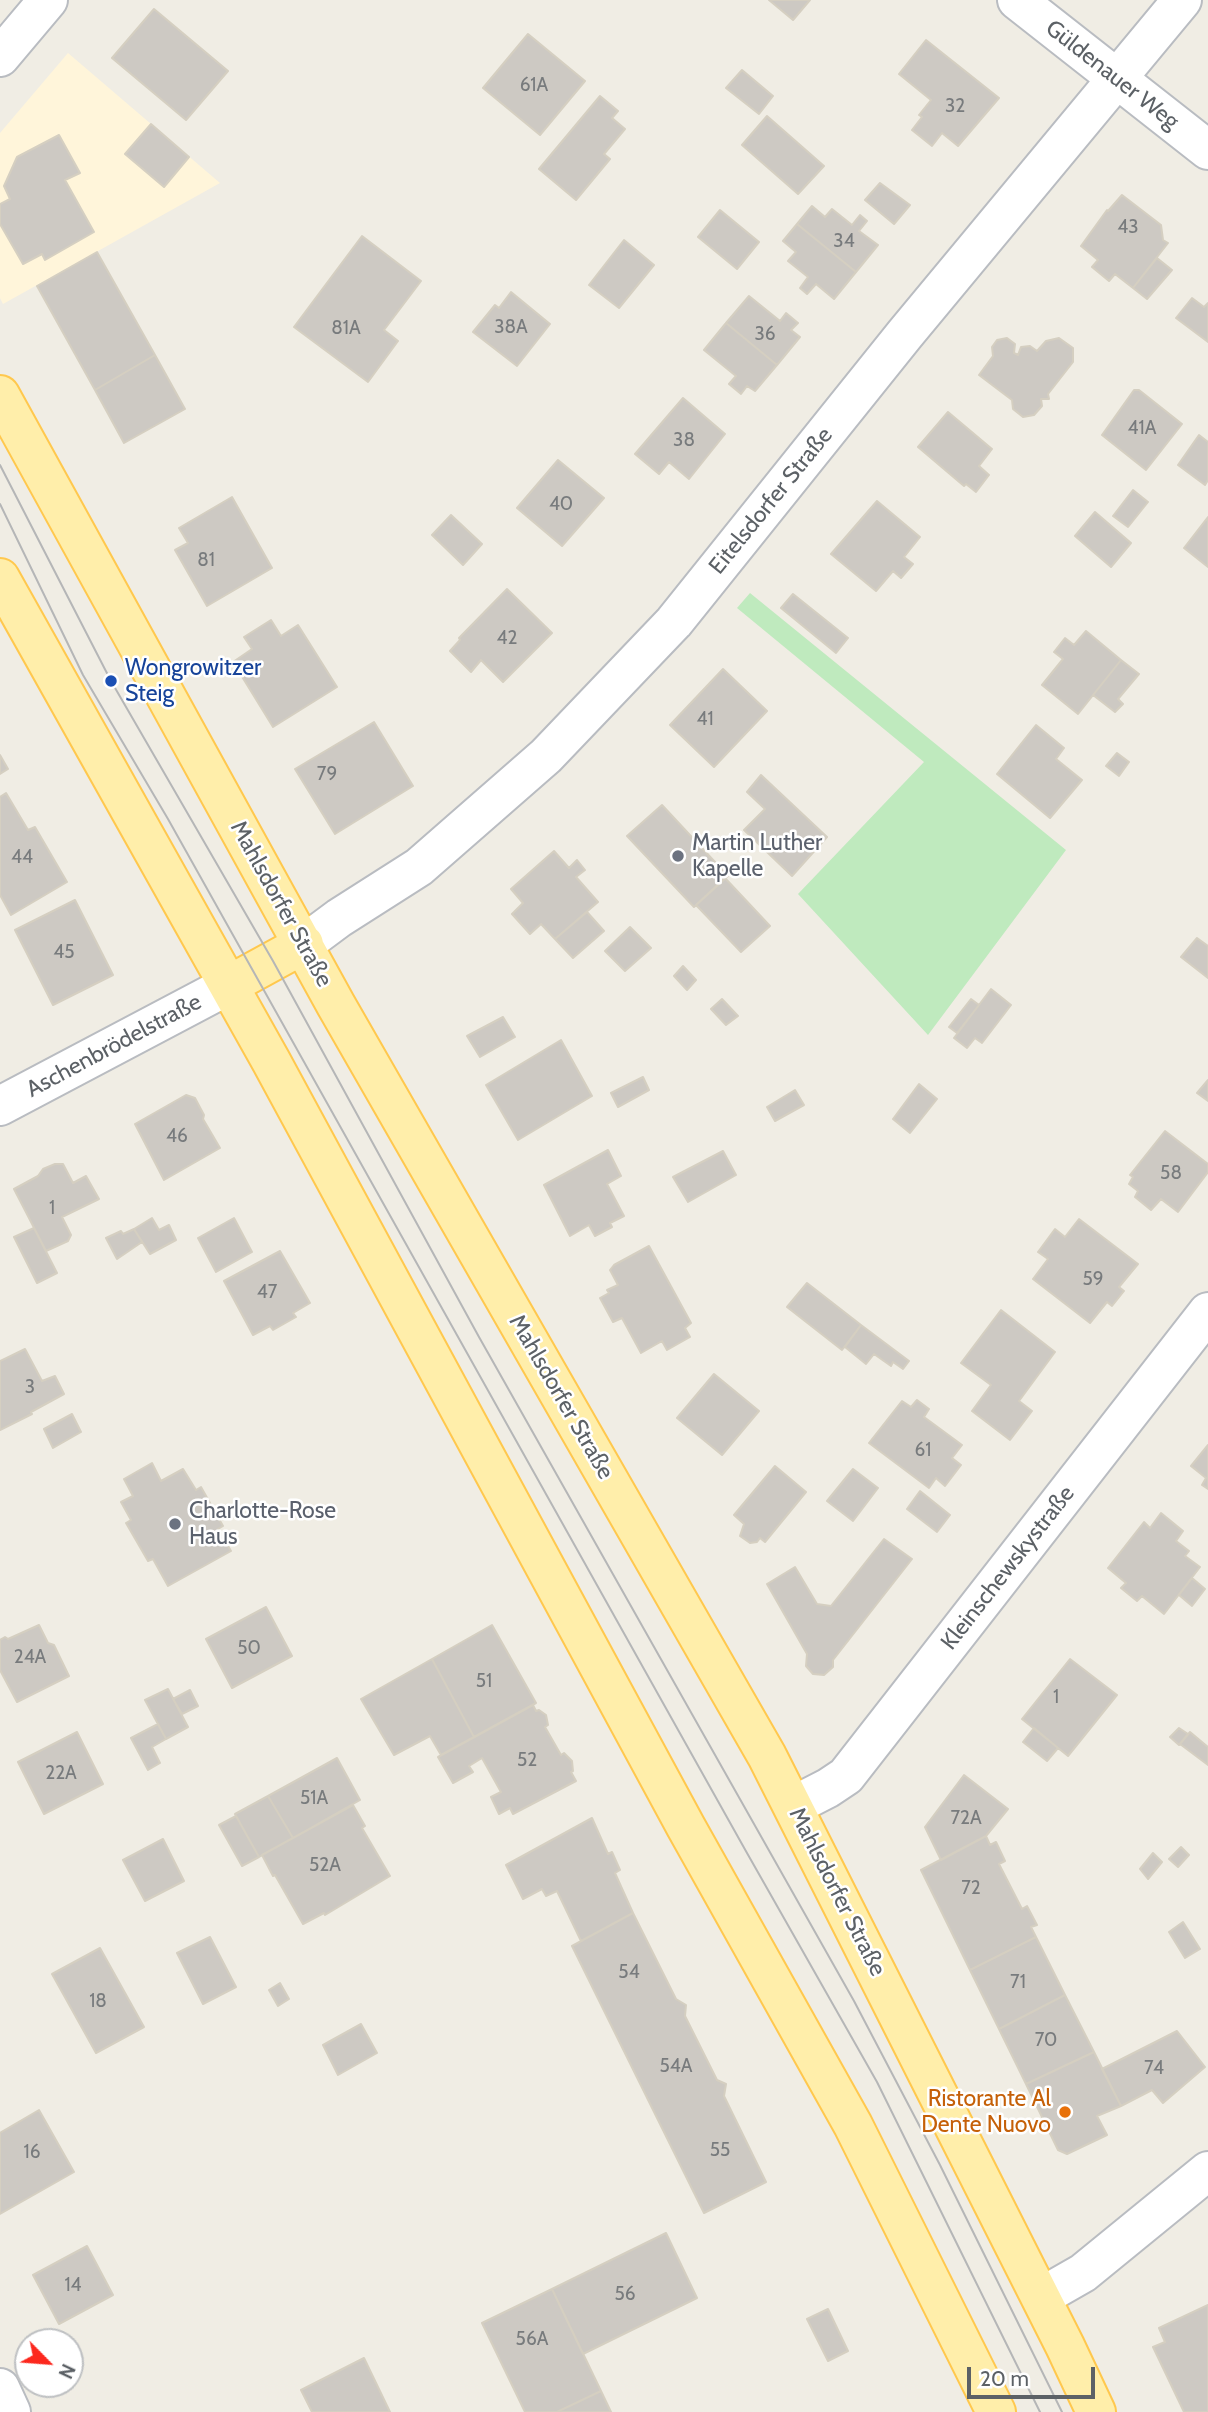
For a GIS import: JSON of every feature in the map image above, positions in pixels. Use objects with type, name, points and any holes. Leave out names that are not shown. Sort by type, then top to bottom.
[{"type":"main road","name":"Mahlsdorfer Straße","points":[[0,395],[336,1005],[753,1732],[1041,2297],[1096,2412]]},
{"type":"main road","points":[[0,578],[229,985],[686,1827],[852,2125],[996,2412]]},
{"type":"main road","points":[[229,985],[304,944]]},
{"type":"street","points":[[0,57],[48,0]]},
{"type":"street","name":"Güldenauer Weg","points":[[1017,0],[1208,150]]},
{"type":"street","name":"Eitelsdorfer Straße","points":[[304,944],[339,918],[419,867],[547,756],[674,622],[905,334],[1182,0]]},
{"type":"street","name":"Aschenbrödelstraße","points":[[0,1106],[229,985]]},
{"type":"street","name":"Kleinschewskystraße","points":[[793,1806],[846,1776],[1208,1312]]},
{"type":"street","points":[[1041,2297],[1083,2273],[1208,2171]]},
{"type":"street","points":[[0,2388],[11,2412]]},
{"type":"shaded area","points":[[68,53],[220,183],[3,304],[0,298],[0,133]]},
{"type":"green space","points":[[750,593],[1066,850],[928,1035],[798,894],[924,762],[737,608]]},
{"type":"building","points":[[769,0],[810,0],[793,20]]},
{"type":"building","points":[[154,9],[228,71],[186,120],[112,58]]},
{"type":"building","points":[[528,34],[585,81],[540,135],[483,88]]},
{"type":"building","points":[[926,40],[999,98],[958,146],[942,133],[932,146],[912,130],[922,117],[919,115],[931,100],[899,74]]},
{"type":"building","points":[[742,70],[773,96],[759,114],[726,88]]},
{"type":"building","points":[[600,96],[618,111],[612,118],[625,129],[604,154],[610,159],[576,200],[539,169]]},
{"type":"building","points":[[767,116],[824,166],[798,194],[742,145]]},
{"type":"building","points":[[151,124],[189,157],[164,187],[125,154]]},
{"type":"building","points":[[59,135],[80,173],[65,180],[94,232],[45,260],[42,254],[23,264],[0,224],[0,204],[10,199],[4,186],[17,157]]},
{"type":"building","points":[[880,183],[910,205],[894,224],[865,200]]},
{"type":"building","points":[[1122,195],[1161,225],[1163,240],[1168,243],[1133,288],[1115,274],[1109,281],[1092,267],[1098,260],[1081,246],[1107,210]]},
{"type":"building","points":[[812,206],[825,217],[832,209],[852,225],[860,215],[867,221],[859,231],[878,245],[856,272],[797,224]]},
{"type":"building","points":[[720,210],[759,242],[737,269],[698,237]]},
{"type":"building","points":[[797,224],[856,272],[834,299],[816,284],[807,294],[800,288],[808,277],[788,261],[796,252],[783,241]]},
{"type":"building","points":[[362,236],[421,281],[384,330],[398,341],[368,382],[294,327]]},
{"type":"building","points":[[624,240],[654,265],[619,308],[589,285]]},
{"type":"building","points":[[97,252],[155,355],[95,390],[37,286]]},
{"type":"building","points":[[1157,258],[1172,270],[1147,299],[1133,288]]},
{"type":"building","points":[[511,292],[550,324],[517,366],[473,332],[495,305],[499,308]]},
{"type":"building","points":[[749,296],[780,321],[786,313],[798,323],[791,330],[800,337],[777,365],[726,323]]},
{"type":"building","points":[[1192,298],[1204,307],[1208,303],[1208,342],[1176,318]]},
{"type":"building","points":[[726,323],[777,365],[755,391],[747,386],[741,394],[729,384],[736,376],[704,350]]},
{"type":"building","points":[[1007,338],[1015,344],[1014,353],[1018,355],[1021,347],[1030,346],[1037,351],[1046,341],[1059,338],[1073,348],[1073,362],[1048,394],[1049,399],[1041,399],[1042,406],[1034,415],[1023,417],[1013,409],[1012,400],[979,375],[993,356],[992,347],[997,340]]},
{"type":"building","points":[[155,355],[185,409],[124,443],[95,390]]},
{"type":"building","points":[[1134,390],[1139,390],[1182,424],[1146,470],[1102,435]]},
{"type":"building","points":[[683,398],[725,434],[689,479],[669,462],[659,474],[635,454]]},
{"type":"building","points":[[948,412],[992,449],[979,466],[989,475],[976,492],[966,484],[964,486],[918,447]]},
{"type":"building","points":[[1199,435],[1208,442],[1208,480],[1205,485],[1178,465]]},
{"type":"building","points":[[558,460],[604,498],[562,546],[517,508]]},
{"type":"building","points":[[1133,490],[1148,502],[1128,527],[1113,516]]},
{"type":"building","points":[[232,497],[272,568],[207,606],[175,550],[188,543],[179,528]]},
{"type":"building","points":[[877,501],[920,537],[904,557],[913,564],[901,578],[893,571],[876,591],[831,554]]},
{"type":"building","points":[[1095,512],[1131,543],[1111,567],[1075,536]]},
{"type":"building","points":[[451,515],[482,544],[463,565],[432,535]]},
{"type":"building","points":[[1208,517],[1208,567],[1184,548]]},
{"type":"building","points":[[507,589],[552,633],[503,682],[481,660],[471,672],[450,651],[459,638]]},
{"type":"building","points":[[793,594],[848,638],[836,653],[781,608]]},
{"type":"building","points":[[271,620],[281,636],[298,625],[337,687],[273,727],[233,662],[252,649],[244,637]]},
{"type":"building","points":[[1086,631],[1121,660],[1078,714],[1042,685],[1063,659],[1054,652],[1065,638],[1074,645]]},
{"type":"building","points":[[1121,660],[1139,674],[1118,699],[1123,704],[1115,712],[1093,695]]},
{"type":"building","points":[[723,669],[767,711],[714,767],[670,725]]},
{"type":"building","points":[[374,722],[413,786],[335,834],[295,769]]},
{"type":"building","points":[[1036,725],[1064,748],[1056,759],[1082,780],[1050,818],[997,774]]},
{"type":"building","points":[[1117,753],[1129,762],[1119,776],[1106,766]]},
{"type":"building","points":[[0,755],[8,769],[0,774]]},
{"type":"building","points":[[761,775],[827,837],[792,876],[744,830],[765,809],[747,792]]},
{"type":"building","points":[[6,793],[28,830],[35,827],[67,882],[11,915],[0,895],[0,797]]},
{"type":"building","name":"Martin Luther Kapelle","points":[[662,805],[728,876],[694,907],[627,836]]},
{"type":"building","points":[[554,851],[569,868],[577,860],[585,870],[576,877],[598,902],[555,939],[541,924],[530,934],[512,914],[523,903],[511,889]]},
{"type":"building","points":[[725,878],[770,926],[741,952],[696,905]]},
{"type":"building","points":[[75,900],[113,975],[53,1005],[15,930]]},
{"type":"building","points":[[587,912],[604,931],[573,958],[555,939]]},
{"type":"building","points":[[630,927],[651,948],[625,971],[605,951]]},
{"type":"building","points":[[1197,938],[1208,946],[1208,978],[1181,957]]},
{"type":"building","points":[[683,966],[696,980],[687,990],[674,976]]},
{"type":"building","points":[[991,989],[1011,1005],[982,1043],[975,1038],[967,1048],[954,1038]]},
{"type":"building","points":[[722,999],[738,1016],[726,1025],[711,1009]]},
{"type":"building","points":[[971,999],[979,1005],[957,1033],[949,1027]]},
{"type":"building","points":[[503,1017],[515,1037],[480,1057],[467,1036]]},
{"type":"building","points":[[561,1040],[592,1096],[518,1140],[486,1085]]},
{"type":"building","points":[[643,1077],[649,1090],[618,1107],[611,1093]]},
{"type":"building","points":[[1208,1080],[1208,1101],[1197,1093]]},
{"type":"building","points":[[919,1084],[937,1099],[910,1133],[893,1119]]},
{"type":"building","points":[[795,1090],[804,1105],[775,1121],[767,1107]]},
{"type":"building","points":[[186,1095],[195,1098],[204,1115],[203,1119],[220,1148],[164,1180],[135,1124]]},
{"type":"building","points":[[1165,1131],[1208,1164],[1208,1172],[1178,1212],[1161,1199],[1151,1210],[1135,1197],[1138,1191],[1129,1184],[1133,1177],[1130,1175]]},
{"type":"building","points":[[608,1150],[621,1176],[607,1184],[624,1216],[610,1223],[612,1227],[595,1236],[589,1225],[570,1236],[544,1185]]},
{"type":"building","points":[[723,1151],[736,1175],[688,1202],[673,1177]]},
{"type":"building","points":[[55,1164],[63,1164],[73,1183],[86,1176],[99,1199],[62,1217],[71,1235],[68,1241],[46,1251],[14,1189]]},
{"type":"building","points":[[152,1218],[159,1230],[169,1225],[176,1240],[150,1254],[134,1229]]},
{"type":"building","points":[[234,1218],[252,1252],[216,1272],[198,1238]]},
{"type":"building","points":[[1079,1219],[1138,1264],[1119,1287],[1124,1291],[1112,1306],[1107,1302],[1090,1323],[1033,1279],[1048,1259],[1038,1252],[1055,1229],[1065,1237]]},
{"type":"building","points":[[34,1228],[57,1273],[37,1283],[14,1237]]},
{"type":"building","points":[[134,1229],[142,1242],[117,1259],[106,1238]]},
{"type":"building","points":[[649,1246],[691,1323],[685,1328],[690,1337],[667,1350],[662,1341],[641,1353],[622,1318],[613,1322],[600,1298],[609,1293],[607,1290],[618,1285],[610,1270],[614,1265]]},
{"type":"building","points":[[280,1251],[310,1303],[293,1313],[296,1317],[273,1330],[270,1326],[253,1335],[224,1281]]},
{"type":"building","points":[[807,1283],[861,1325],[842,1350],[787,1307]]},
{"type":"building","points":[[1001,1310],[1055,1352],[1019,1401],[1032,1411],[1010,1440],[972,1411],[991,1385],[961,1363]]},
{"type":"building","points":[[861,1325],[909,1361],[903,1369],[893,1362],[891,1366],[874,1354],[866,1364],[845,1347]]},
{"type":"building","points":[[25,1349],[42,1381],[55,1376],[64,1394],[0,1430],[0,1361]]},
{"type":"building","points":[[714,1374],[759,1411],[722,1455],[677,1418]]},
{"type":"building","points":[[917,1400],[929,1409],[924,1417],[962,1445],[952,1458],[961,1465],[945,1486],[936,1478],[929,1488],[869,1443],[902,1401],[911,1407]]},
{"type":"building","points":[[72,1414],[81,1432],[53,1448],[44,1429]]},
{"type":"building","points":[[1208,1445],[1208,1489],[1202,1485],[1206,1478],[1191,1466]]},
{"type":"building","name":"Charlotte-Rose Haus","points":[[152,1463],[161,1481],[183,1469],[196,1490],[201,1487],[223,1526],[218,1529],[231,1551],[168,1586],[153,1559],[148,1561],[126,1523],[131,1520],[121,1502],[133,1496],[124,1479]]},
{"type":"building","points":[[775,1466],[806,1492],[765,1542],[760,1538],[757,1542],[750,1543],[740,1536],[744,1524],[734,1515]]},
{"type":"building","points":[[853,1469],[878,1488],[853,1521],[827,1501]]},
{"type":"building","points":[[920,1491],[950,1515],[937,1532],[907,1509]]},
{"type":"building","points":[[1161,1513],[1183,1531],[1176,1541],[1189,1551],[1185,1556],[1200,1567],[1164,1614],[1142,1596],[1137,1601],[1121,1588],[1126,1583],[1108,1568],[1144,1522],[1150,1528]]},
{"type":"building","points":[[884,1539],[912,1559],[833,1660],[833,1667],[824,1675],[813,1674],[806,1666],[807,1654],[767,1584],[795,1567],[817,1604],[831,1606]]},
{"type":"building","points":[[1192,1578],[1205,1589],[1192,1606],[1179,1595]]},
{"type":"building","points":[[266,1607],[292,1656],[232,1688],[206,1639]]},
{"type":"building","points":[[39,1625],[48,1643],[54,1645],[69,1676],[17,1702],[0,1670],[0,1640]]},
{"type":"building","points":[[492,1625],[536,1703],[474,1737],[432,1659]]},
{"type":"building","points":[[432,1659],[474,1737],[441,1755],[430,1736],[394,1755],[361,1699]]},
{"type":"building","points":[[1070,1659],[1117,1695],[1068,1756],[1022,1719]]},
{"type":"building","points":[[168,1689],[188,1727],[166,1739],[145,1700]]},
{"type":"building","points":[[190,1690],[198,1706],[182,1714],[173,1699]]},
{"type":"building","points":[[533,1705],[536,1711],[546,1715],[548,1725],[545,1727],[561,1755],[564,1753],[572,1761],[571,1772],[576,1781],[513,1814],[510,1808],[499,1814],[491,1797],[501,1792],[482,1758],[469,1766],[473,1772],[453,1783],[438,1757]]},
{"type":"building","points":[[158,1724],[166,1739],[152,1747],[160,1763],[148,1770],[131,1738]]},
{"type":"building","points":[[1034,1728],[1058,1748],[1047,1761],[1023,1742]]},
{"type":"building","points":[[1179,1728],[1188,1734],[1179,1745],[1170,1737]]},
{"type":"building","points":[[77,1732],[103,1784],[44,1814],[18,1762]]},
{"type":"building","points":[[1190,1732],[1208,1747],[1208,1765],[1180,1744]]},
{"type":"building","points":[[337,1758],[360,1800],[293,1838],[268,1796]]},
{"type":"building","points":[[964,1775],[1008,1809],[986,1836],[941,1860],[925,1827]]},
{"type":"building","points":[[268,1796],[293,1838],[259,1857],[235,1814]]},
{"type":"building","points":[[353,1805],[365,1826],[362,1828],[390,1876],[325,1915],[324,1913],[303,1924],[262,1855]]},
{"type":"building","points":[[236,1816],[259,1857],[242,1866],[219,1825]]},
{"type":"building","points":[[592,1818],[608,1854],[612,1852],[620,1870],[615,1873],[633,1913],[581,1941],[557,1891],[546,1896],[542,1889],[523,1899],[506,1865]]},
{"type":"building","points":[[986,1836],[990,1845],[996,1842],[1005,1861],[999,1864],[1022,1909],[1027,1906],[1037,1925],[1031,1927],[1036,1937],[970,1970],[921,1870]]},
{"type":"building","points":[[163,1839],[184,1881],[145,1901],[123,1860]]},
{"type":"building","points":[[1181,1847],[1189,1855],[1178,1867],[1169,1859]]},
{"type":"building","points":[[1153,1853],[1162,1862],[1148,1879],[1140,1869]]},
{"type":"building","points":[[633,1913],[676,1999],[686,2005],[685,2016],[717,2080],[726,2084],[724,2096],[766,2182],[704,2213],[572,1946]]},
{"type":"building","points":[[1183,1922],[1200,1949],[1185,1958],[1169,1932]]},
{"type":"building","points":[[210,1937],[236,1987],[203,2004],[177,1953]]},
{"type":"building","points":[[1036,1937],[1065,1995],[999,2029],[970,1970]]},
{"type":"building","points":[[100,1948],[144,2027],[96,2053],[52,1974]]},
{"type":"building","points":[[280,1983],[289,1999],[278,2006],[269,1990]]},
{"type":"building","points":[[1065,1995],[1094,2052],[1026,2084],[999,2029]]},
{"type":"building","points":[[361,2024],[377,2053],[338,2075],[323,2045]]},
{"type":"building","points":[[1177,2031],[1205,2067],[1163,2103],[1152,2090],[1121,2106],[1102,2069]]},
{"type":"building","points":[[1094,2052],[1121,2106],[1097,2116],[1107,2135],[1067,2154],[1058,2150],[1026,2084]]},
{"type":"building","points":[[39,2110],[74,2172],[0,2214],[0,2133]]},
{"type":"building","points":[[666,2233],[697,2298],[583,2354],[552,2289]]},
{"type":"building","points":[[87,2246],[113,2295],[59,2324],[33,2275]]},
{"type":"building","points":[[552,2289],[601,2391],[557,2412],[525,2412],[482,2323]]},
{"type":"building","points":[[1208,2305],[1208,2412],[1184,2412],[1153,2347],[1165,2342],[1159,2328]]},
{"type":"building","points":[[828,2309],[848,2351],[828,2361],[807,2319]]},
{"type":"building","points":[[364,2358],[390,2412],[312,2412],[301,2390]]},
{"type":"building","points":[[601,2391],[611,2412],[557,2412]]},
{"type":"tram line","points":[[0,465],[111,681],[273,961],[479,1337],[854,2001],[940,2165],[1062,2412]]},
{"type":"tram line","points":[[0,504],[83,675],[168,819],[877,2082],[1040,2412]]},
{"type":"place","name":"Wongrowitzer Steig","points":[[111,681]]},
{"type":"place","name":"Martin Luther Kapelle","points":[[678,856]]},
{"type":"place","name":"Charlotte-Rose Haus","points":[[175,1524]]},
{"type":"place","name":"Ristorante Al Dente Nuovo","points":[[1065,2112]]}]
